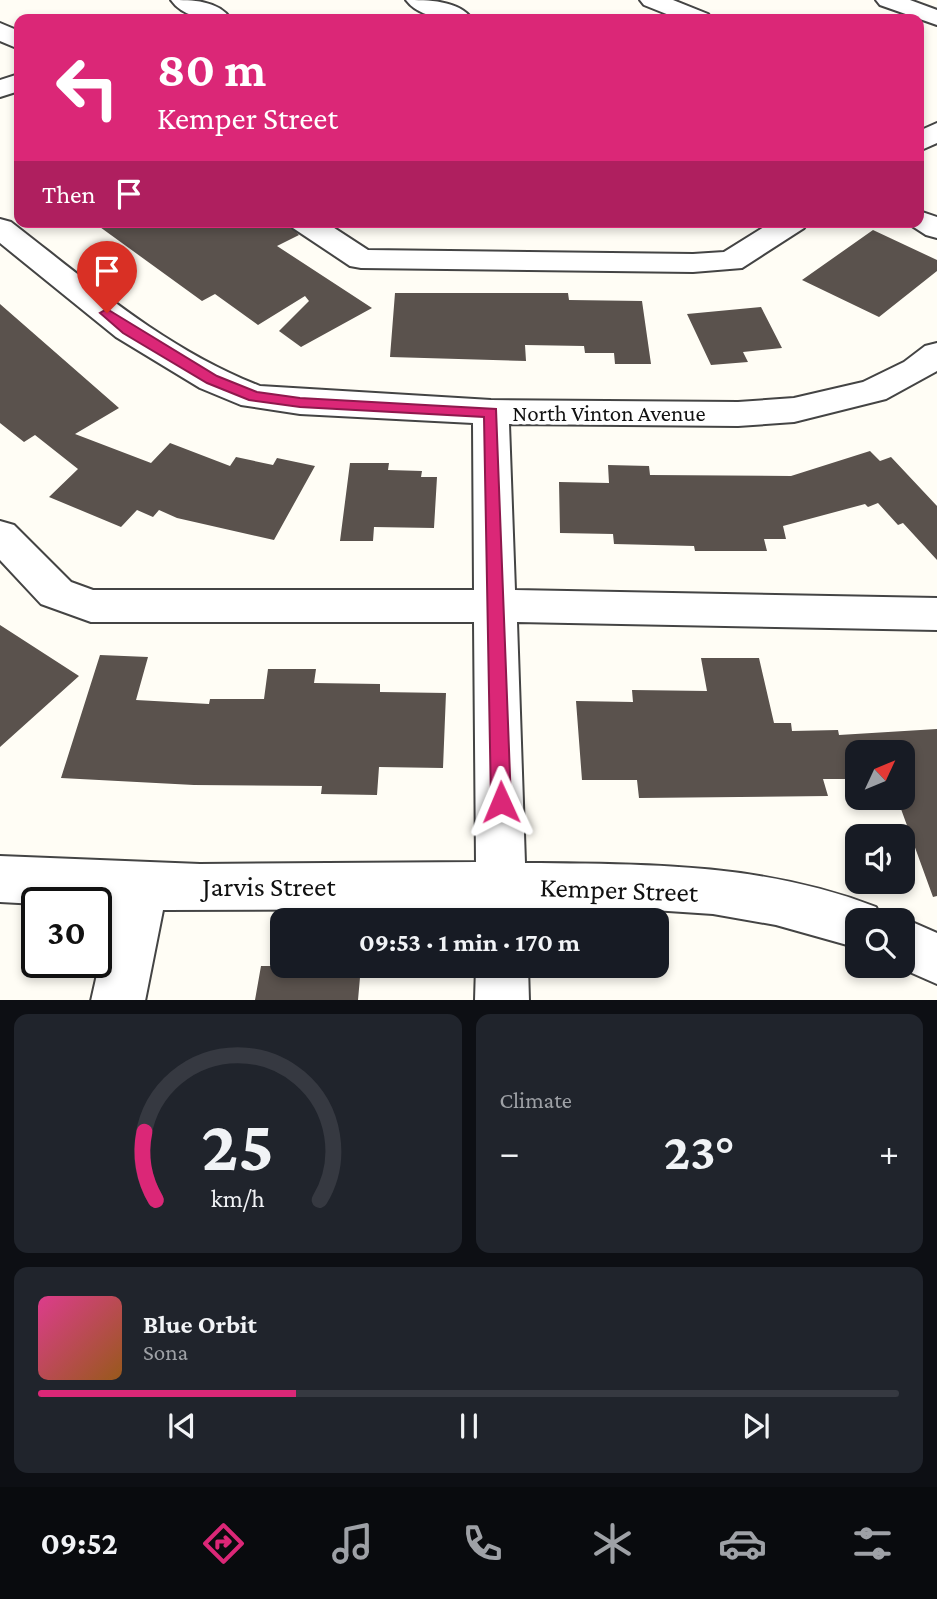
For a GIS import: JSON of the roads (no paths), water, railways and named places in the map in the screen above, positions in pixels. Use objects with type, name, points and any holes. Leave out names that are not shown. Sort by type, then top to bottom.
[{"type":"street","points":[[183,0],[201,14]]},
{"type":"street","points":[[418,0],[449,14]]},
{"type":"street","points":[[652,0],[687,14]]},
{"type":"street","points":[[888,0],[937,18]]},
{"type":"street","points":[[0,228],[128,330],[212,380],[254,397],[491,412]]},
{"type":"street","points":[[314,228],[362,258],[693,263],[731,261],[783,228]]},
{"type":"street","name":"North Vinton Avenue","points":[[503,903],[491,412],[738,414],[794,410],[874,391],[916,370],[937,354]]},
{"type":"street","points":[[0,535],[56,593],[91,606],[496,606],[937,614]]},
{"type":"street","name":"Jarvis Street","points":[[0,879],[54,884],[503,903]]},
{"type":"street","points":[[118,1000],[142,886]]},
{"type":"street","name":"Kemper Street","points":[[503,903],[693,889],[801,905],[845,920]]},
{"type":"street","points":[[915,949],[937,959]]},
{"type":"street","points":[[502,978],[502,1000]]}]
